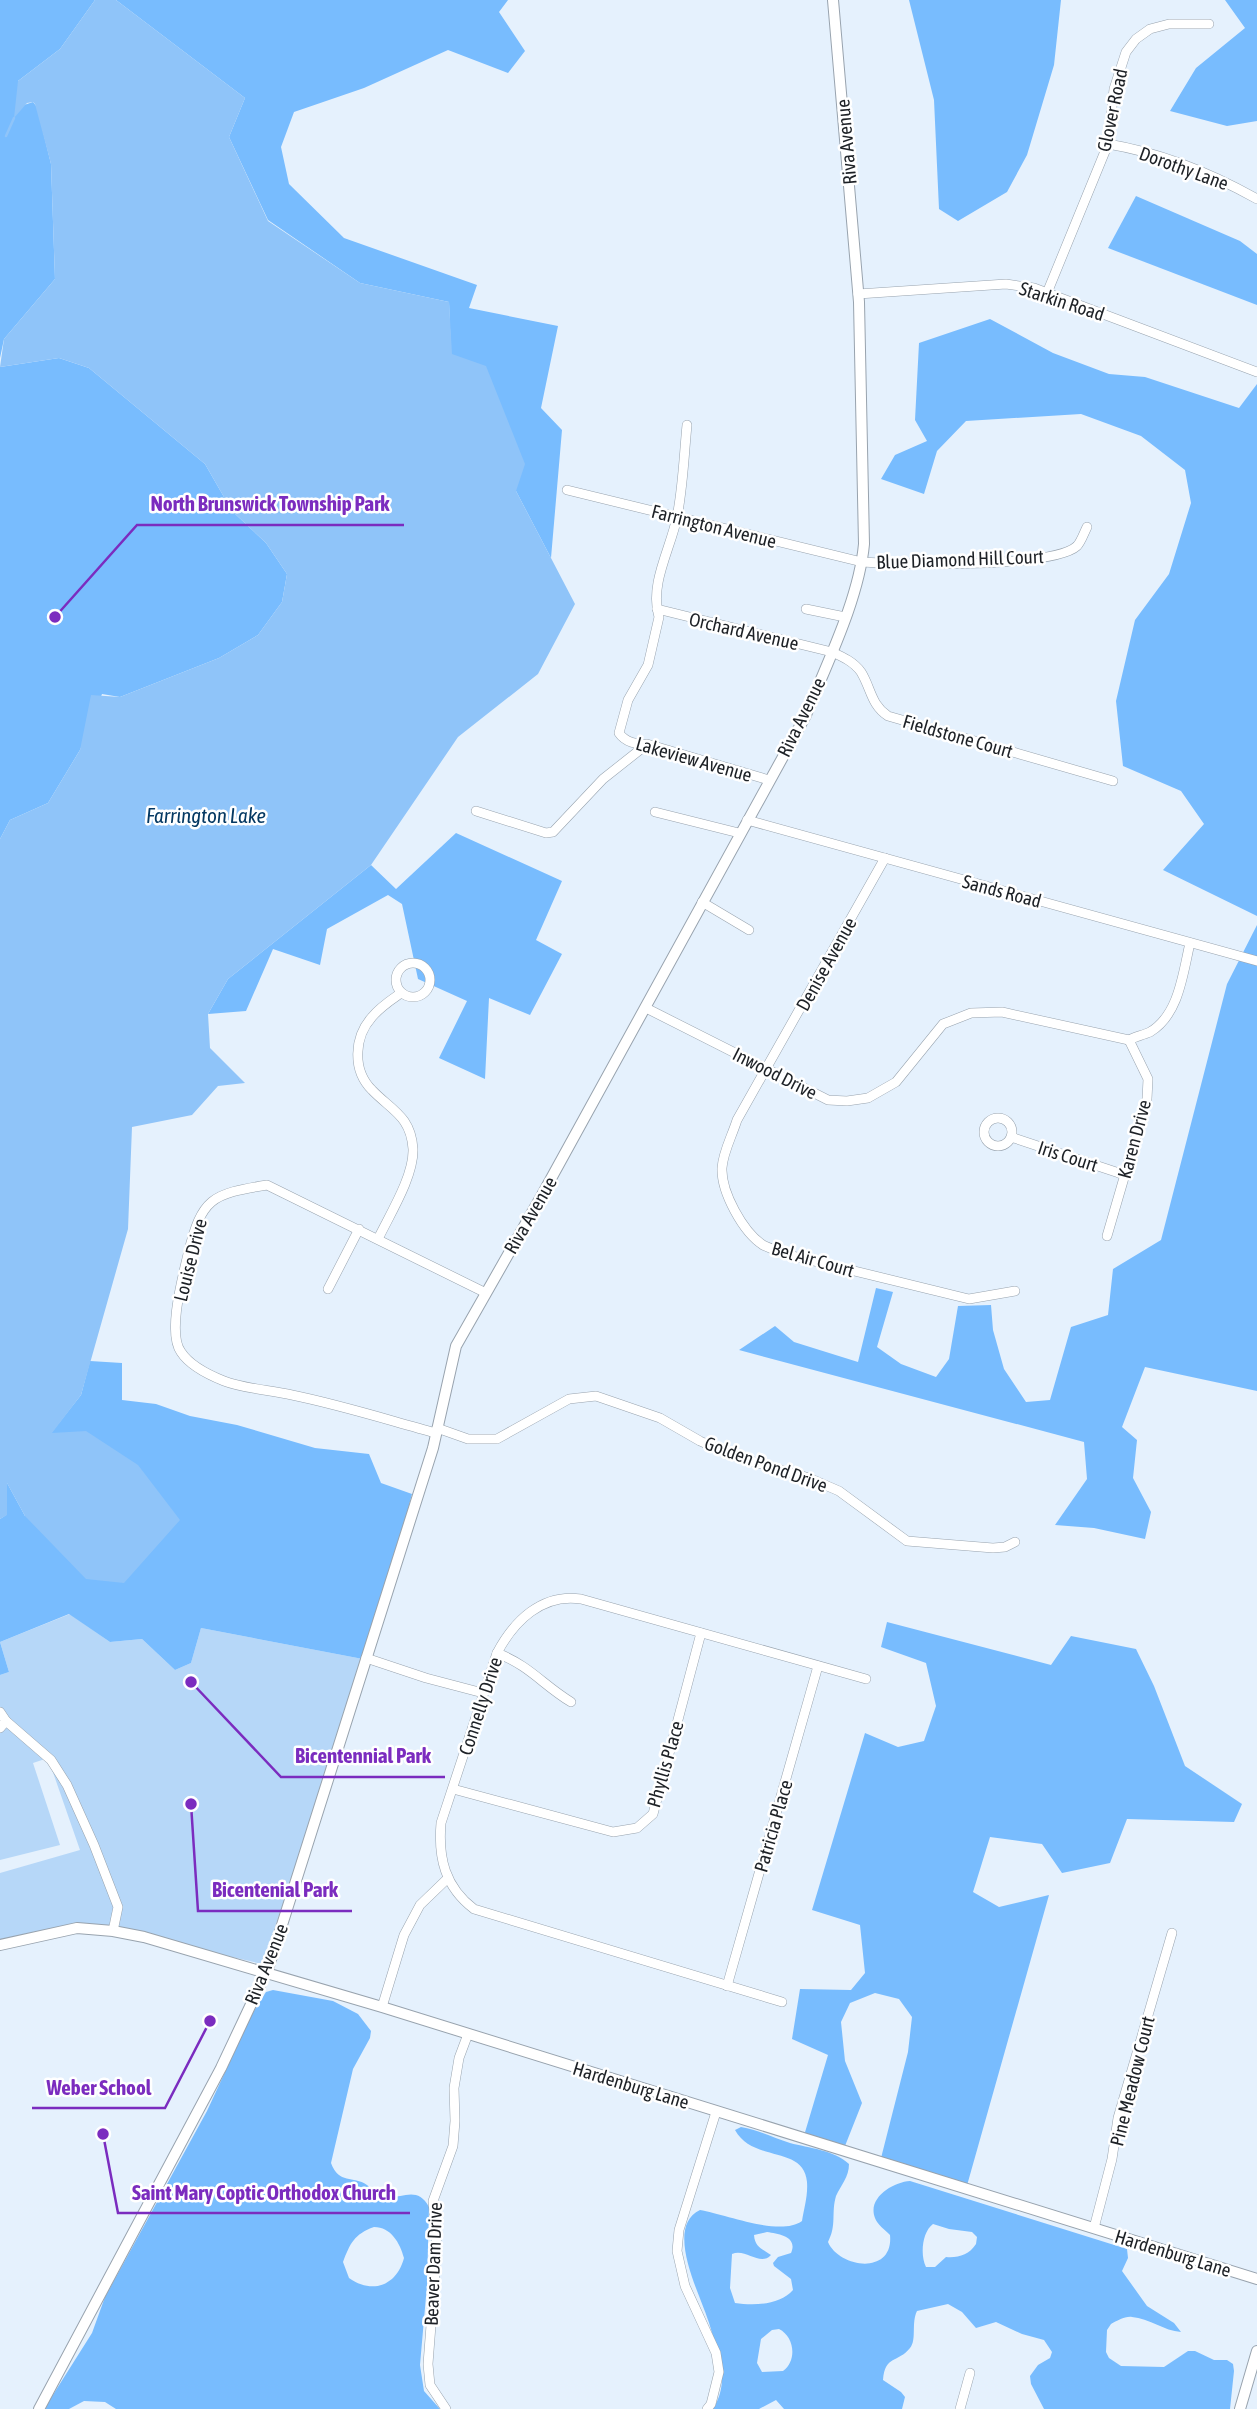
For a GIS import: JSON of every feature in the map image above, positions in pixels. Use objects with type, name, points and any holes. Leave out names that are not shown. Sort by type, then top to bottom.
[{"type":"street","name":"Riva Avenue","points":[[39,2409],[221,2068],[265,1974],[437,1430],[456,1346],[646,1008],[739,833],[806,715],[845,617],[862,562],[864,544],[858,294],[833,0]]},
{"type":"street","name":"Glover Road","points":[[1047,293],[1108,144],[1114,89],[1126,52],[1136,39],[1150,29],[1169,24],[1209,24]]},
{"type":"street","name":"Dorothy Lane","points":[[1108,144],[1144,150],[1209,173],[1257,199]]},
{"type":"street","name":"Starkin Road","points":[[858,294],[1006,284],[1034,288],[1257,372]]},
{"type":"street","points":[[657,609],[657,588],[677,517],[687,425]]},
{"type":"street","name":"Farrington Avenue","points":[[567,490],[862,562]]},
{"type":"street","name":"Blue Diamond Hill Court","points":[[862,562],[892,565],[1010,561],[1058,555],[1076,547],[1087,527]]},
{"type":"street","name":"Orchard Avenue","points":[[657,609],[832,652]]},
{"type":"street","name":"Lakeview Avenue","points":[[657,609],[659,617],[648,665],[628,700],[619,728],[620,735],[640,745],[647,744],[769,780]]},
{"type":"street","points":[[806,609],[845,617]]},
{"type":"street","name":"Fieldstone Court","points":[[832,652],[849,660],[860,671],[874,702],[888,716],[1113,781]]},
{"type":"street","points":[[476,811],[553,832],[603,779],[647,744]]},
{"type":"street","points":[[655,812],[739,833]]},
{"type":"street","name":"Sands Road","points":[[747,820],[1257,961]]},
{"type":"street","name":"Denise Avenue","points":[[766,1069],[885,858]]},
{"type":"street","points":[[702,902],[749,930]]},
{"type":"street","points":[[1129,1040],[1151,1031],[1176,1000],[1190,943]]},
{"type":"street","points":[[412,963],[423,965],[431,979],[425,994],[415,998],[401,993],[396,982],[402,967],[412,963]]},
{"type":"street","points":[[378,1239],[409,1171],[413,1149],[407,1127],[399,1112],[370,1089],[361,1072],[358,1042],[373,1015],[401,993]]},
{"type":"street","name":"Inwood Drive","points":[[646,1008],[828,1100],[868,1098],[896,1082],[943,1024],[971,1013],[1002,1012],[1129,1040]]},
{"type":"street","name":"Karen Drive","points":[[1107,1236],[1147,1099],[1147,1079],[1129,1040]]},
{"type":"street","name":"Bel Air Court","points":[[766,1069],[737,1120],[722,1170],[732,1206],[741,1221],[763,1244],[789,1255],[969,1300],[1015,1291]]},
{"type":"street","name":"Iris Court","points":[[1011,1137],[1125,1175]]},
{"type":"street","name":"Louise Drive","points":[[437,1430],[293,1395],[226,1382],[200,1370],[180,1352],[174,1334],[196,1223],[205,1207],[217,1198],[237,1189],[267,1185],[486,1293]]},
{"type":"street","points":[[328,1289],[359,1229]]},
{"type":"street","name":"Golden Pond Drive","points":[[437,1430],[468,1439],[497,1439],[569,1399],[596,1395],[660,1418],[731,1455],[809,1478],[839,1491],[907,1541],[993,1548],[1005,1547],[1014,1542]]},
{"type":"street","name":"Connelly Drive","points":[[782,2002],[474,1909],[461,1899],[447,1879],[439,1843],[441,1823],[496,1653],[518,1622],[546,1602],[565,1597],[866,1679]]},
{"type":"street","name":"Phyllis Place","points":[[453,1789],[613,1832],[637,1828],[653,1814],[701,1633]]},
{"type":"street","points":[[496,1653],[515,1660],[571,1702]]},
{"type":"street","points":[[366,1658],[483,1693]]},
{"type":"street","name":"Patricia Place","points":[[727,1986],[818,1666]]},
{"type":"street","points":[[0,1712],[3,1724],[51,1760],[67,1785],[118,1907],[113,1931]]},
{"type":"street","points":[[382,2007],[404,1935],[420,1905],[447,1879]]},
{"type":"street","name":"Hardenburg Lane","points":[[0,1945],[77,1928],[144,1937],[382,2007],[1257,2278]]},
{"type":"street","name":"Pine Meadow Court","points":[[1094,2228],[1112,2159],[1118,2118],[1172,1933]]},
{"type":"street","name":"Beaver Dam Drive","points":[[446,2409],[430,2385],[428,2364],[437,2248],[433,2201],[453,2146],[454,2088],[468,2034]]},
{"type":"street","points":[[707,2409],[711,2404],[719,2372],[716,2353],[685,2286],[677,2251],[678,2230],[716,2112]]},
{"type":"street","points":[[1240,2409],[1257,2351]]},
{"type":"street","points":[[960,2409],[970,2373]]},
{"type":"shaded area","points":[[0,0],[95,0],[60,49],[18,81],[24,105],[33,102],[37,107],[51,164],[55,279],[4,339],[0,358]]},
{"type":"shaded area","points":[[116,0],[508,0],[499,12],[525,51],[508,73],[448,50],[364,88],[294,112],[281,147],[289,184],[344,238],[477,285],[469,308],[558,326],[541,408],[562,430],[551,558],[451,354],[449,302],[360,283],[268,220],[229,137],[245,98]]},
{"type":"shaded area","points":[[909,0],[1061,0],[1054,65],[1027,155],[1007,192],[958,221],[939,209],[934,100]]},
{"type":"shaded area","points":[[1225,0],[1257,0],[1257,121],[1227,126],[1170,111],[1196,68],[1245,28]]},
{"type":"shaded area","points":[[1136,196],[1240,241],[1257,254],[1257,305],[1108,248]]},
{"type":"shaded area","points":[[990,319],[1053,353],[1109,374],[1145,377],[1239,408],[1257,384],[1257,916],[1163,870],[1204,824],[1181,791],[1123,766],[1116,701],[1135,620],[1169,574],[1191,503],[1185,470],[1141,436],[1081,414],[966,421],[937,451],[924,494],[881,479],[895,455],[927,441],[915,420],[919,343]]},
{"type":"shaded area","points":[[59,358],[89,368],[205,464],[232,511],[266,543],[287,574],[282,602],[258,635],[219,658],[120,697],[102,694],[80,750],[48,803],[10,820],[0,839],[0,367]]},
{"type":"shaded area","points":[[456,833],[562,881],[536,940],[562,954],[530,1015],[489,998],[485,1079],[439,1058],[467,1001],[418,979],[402,904],[388,895],[327,929],[320,965],[273,949],[246,1011],[208,1014],[228,979],[371,865],[396,889]]},
{"type":"shaded area","points":[[1257,925],[1257,1391],[1145,1367],[1122,1427],[1137,1440],[1133,1478],[1151,1512],[1145,1539],[1094,1528],[1055,1525],[1087,1479],[1084,1442],[739,1350],[775,1326],[794,1342],[858,1362],[876,1288],[893,1292],[877,1347],[901,1364],[936,1377],[949,1359],[958,1306],[991,1305],[993,1330],[1004,1369],[1026,1402],[1050,1400],[1071,1327],[1108,1315],[1113,1269],[1161,1240],[1227,984]]},
{"type":"shaded area","points":[[90,1361],[122,1363],[122,1400],[156,1404],[190,1416],[237,1425],[315,1448],[369,1454],[381,1483],[412,1494],[368,1660],[201,1628],[191,1663],[175,1670],[142,1639],[110,1642],[69,1614],[0,1642],[0,1519],[6,1515],[6,1481],[25,1516],[51,1433],[81,1395]]},
{"type":"shaded area","points":[[70,1614],[110,1642],[142,1639],[175,1670],[191,1663],[201,1628],[368,1660],[262,1964],[89,1924],[0,1943],[0,1873],[80,1850],[48,1758],[33,1763],[60,1845],[0,1860],[0,1675],[9,1672],[0,1642]]},
{"type":"shaded area","points":[[887,1622],[1051,1665],[1071,1636],[1136,1649],[1154,1686],[1185,1766],[1242,1804],[1234,1822],[1127,1819],[1110,1863],[1062,1873],[1042,1844],[990,1837],[973,1892],[999,1907],[1049,1895],[966,2189],[880,2162],[908,2052],[912,2017],[899,1999],[875,1993],[850,2003],[841,2022],[845,2061],[862,2103],[843,2151],[803,2139],[828,2055],[792,2039],[800,1989],[851,1990],[865,1973],[860,1925],[812,1910],[865,1733],[898,1747],[924,1741],[936,1706],[926,1663],[881,1647]]},
{"type":"shaded area","points":[[0,1642],[9,1672],[0,1675]]},
{"type":"shaded area","points":[[273,1990],[333,2001],[358,2014],[371,2031],[353,2069],[331,2163],[342,2177],[362,2182],[377,2195],[419,2196],[429,2207],[427,2285],[420,2365],[424,2391],[440,2409],[116,2409],[105,2402],[84,2401],[69,2409],[44,2409],[92,2333],[105,2297],[207,2111],[252,2014],[266,1992]],"holes":[[[374,2227],[394,2237],[404,2258],[401,2267],[390,2281],[367,2286],[349,2278],[343,2262],[357,2236]]]},
{"type":"shaded area","points":[[741,2127],[754,2130],[829,2153],[849,2164],[846,2177],[836,2196],[828,2242],[843,2258],[854,2262],[865,2264],[884,2257],[889,2248],[890,2235],[876,2220],[875,2204],[889,2188],[910,2181],[1127,2249],[1128,2258],[1122,2271],[1147,2306],[1174,2323],[1181,2332],[1138,2318],[1124,2318],[1111,2324],[1107,2330],[1106,2352],[1109,2358],[1121,2366],[1164,2367],[1188,2351],[1195,2351],[1214,2360],[1227,2360],[1233,2364],[1234,2371],[1230,2409],[1044,2409],[1031,2384],[1030,2376],[1038,2365],[1050,2358],[1052,2352],[1044,2340],[1022,2334],[996,2322],[976,2328],[962,2312],[948,2304],[917,2311],[912,2345],[886,2367],[883,2380],[905,2397],[902,2409],[784,2409],[776,2400],[759,2409],[713,2409],[721,2390],[722,2373],[710,2325],[688,2262],[685,2231],[690,2219],[700,2210],[767,2226],[792,2225],[802,2221],[807,2192],[804,2170],[797,2163],[753,2147],[735,2130]],"holes":[[[933,2224],[972,2232],[977,2237],[976,2244],[963,2255],[946,2257],[935,2267],[926,2267],[923,2244],[926,2232]],[[767,2232],[790,2240],[793,2248],[791,2253],[778,2257],[773,2263],[791,2279],[793,2290],[781,2299],[766,2303],[735,2303],[730,2288],[732,2254],[742,2253],[762,2259],[771,2255],[758,2245],[754,2235]],[[779,2329],[788,2338],[792,2349],[791,2361],[783,2371],[762,2372],[757,2363],[761,2339],[772,2330]]]},
{"type":"water","name":"Farrington Lake","points":[[95,0],[116,0],[245,98],[229,137],[268,221],[360,283],[449,302],[452,354],[486,366],[525,464],[516,491],[575,604],[538,674],[458,737],[371,865],[228,979],[208,1014],[210,1048],[245,1083],[218,1086],[192,1115],[132,1127],[128,1229],[81,1395],[52,1433],[86,1431],[138,1465],[180,1520],[124,1583],[86,1579],[25,1516],[7,1483],[7,1515],[0,1519],[0,839],[10,820],[48,803],[80,750],[91,695],[120,697],[219,658],[258,635],[282,602],[287,574],[266,543],[232,511],[205,464],[89,368],[59,358],[0,367],[4,339],[55,279],[51,164],[35,104],[27,103],[14,118],[18,81],[60,49]]},
{"type":"waterway","points":[[6,136],[14,118]]},
{"type":"place","name":"North Brunswick Township Park","points":[[55,617]]},
{"type":"place","name":"Bicentennial Park","points":[[191,1682]]},
{"type":"place","name":"Bicentenial Park","points":[[191,1804]]},
{"type":"place","name":"Weber School","points":[[210,2021]]},
{"type":"place","name":"Saint Mary Coptic Orthodox Church","points":[[103,2134]]}]
